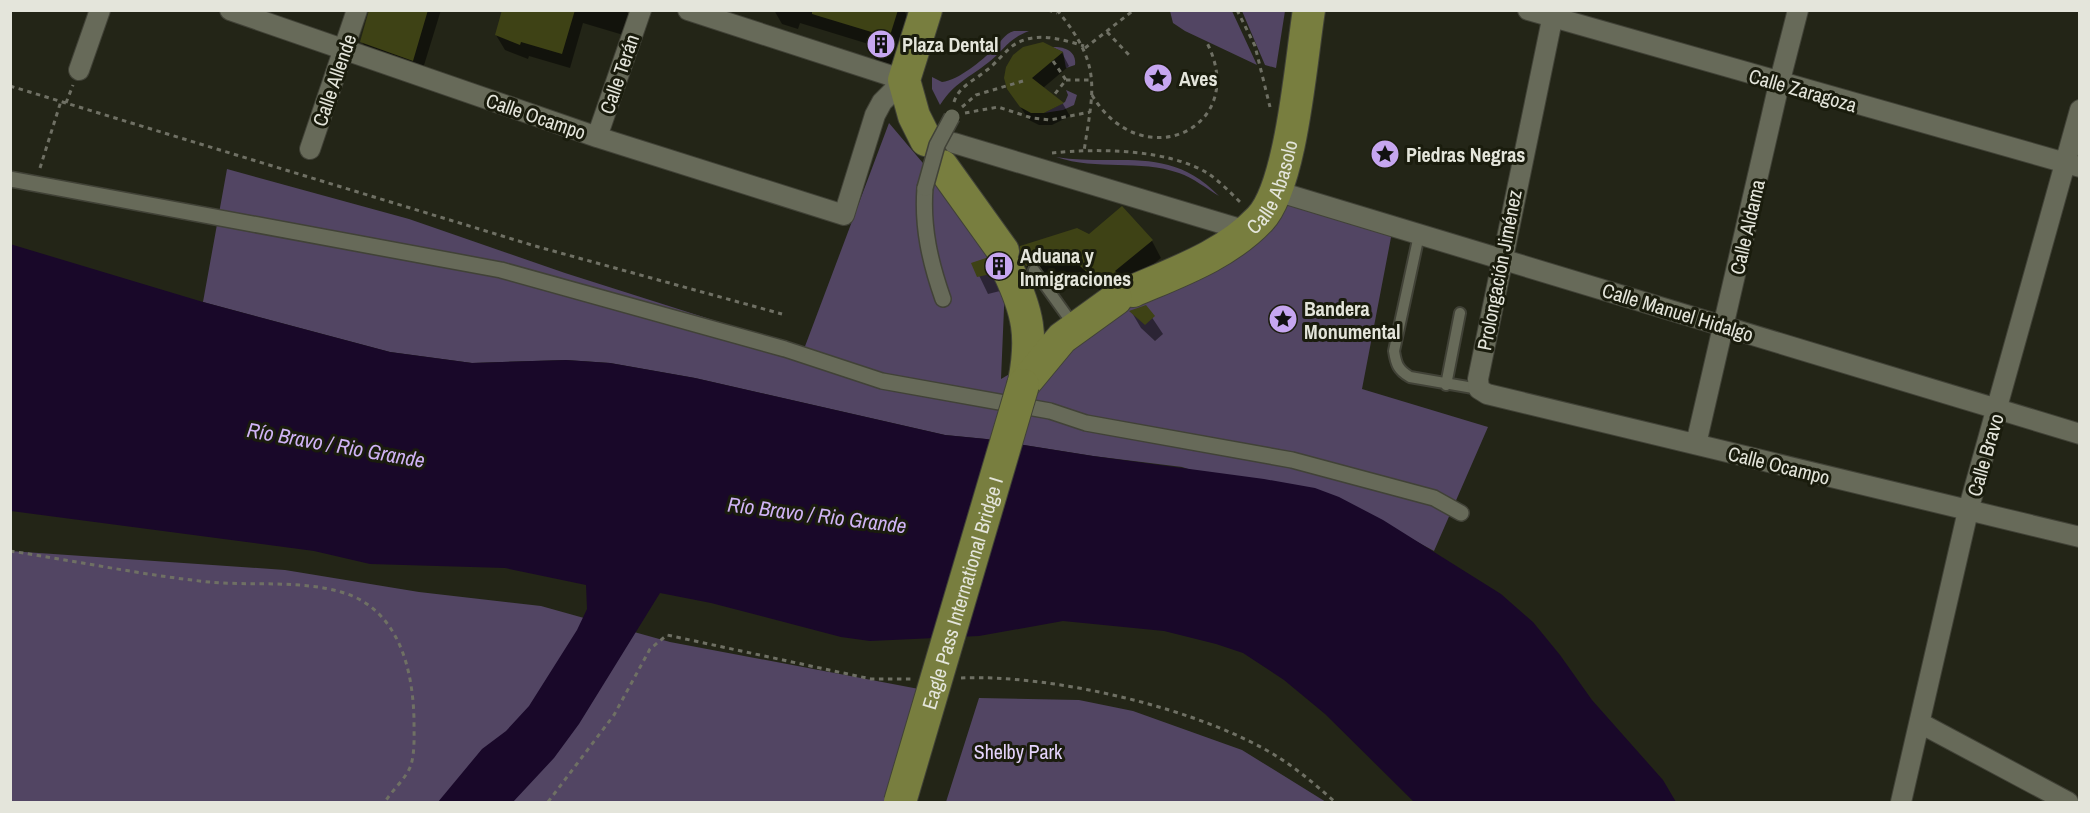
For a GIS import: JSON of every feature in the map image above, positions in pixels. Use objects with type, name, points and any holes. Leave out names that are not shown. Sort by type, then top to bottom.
[{"type":"main road","points":[[926,10],[904,80],[909,101],[933,151],[1015,264],[1030,341],[1023,385]]},
{"type":"main road","name":"Calle Abasolo","points":[[1023,385],[1050,351],[1075,327],[1124,295],[1209,257],[1244,217],[1267,210],[1276,191],[1290,133],[1309,10]]},
{"type":"main road","name":"Eagle Pass International Bridge I","points":[[900,802],[1023,385]]},
{"type":"street","points":[[79,70],[100,10]]},
{"type":"street","name":"Calle Ocampo","points":[[230,10],[597,137],[844,215],[875,115],[882,102],[904,80]]},
{"type":"street","name":"Calle Allende","points":[[310,149],[357,10]]},
{"type":"street","name":"Calle Terán","points":[[597,137],[641,10]]},
{"type":"street","points":[[688,10],[904,80]]},
{"type":"street","name":"Calle Zaragoza","points":[[1528,10],[1553,14],[1779,84],[2072,165]]},
{"type":"street","name":"Calle Aldama","points":[[1696,444],[1798,10]]},
{"type":"street","name":"Prolongación Jiménez","points":[[1479,389],[1478,379],[1500,259],[1553,14]]},
{"type":"street","name":"Calle Bravo","points":[[1901,802],[1968,511],[2072,165],[2079,110]]},
{"type":"street","points":[[943,299],[929,256],[924,207],[933,151],[952,117]]},
{"type":"street","points":[[933,151],[1244,217]]},
{"type":"street","points":[[10,179],[501,270],[785,349],[882,381],[1050,411],[1086,423],[1292,460],[1434,498],[1461,513]]},
{"type":"street","name":"Calle Manuel Hidalgo","points":[[1276,191],[2079,434]]},
{"type":"street","name":"Calle Ocampo","points":[[1479,389],[1487,394],[2079,537]]},
{"type":"street","points":[[1920,723],[2068,802]]},
{"type":"lane","points":[[1419,234],[1394,351],[1396,364],[1401,372],[1410,376],[1446,385],[1479,389]]},
{"type":"lane","points":[[1015,264],[1075,327]]},
{"type":"lane","points":[[1446,385],[1460,313]]},
{"type":"path","points":[[1048,10],[1058,12],[1085,47],[1092,80],[1092,95],[1084,151]]},
{"type":"path","points":[[1085,47],[1134,10]]},
{"type":"path","points":[[1237,10],[1255,46],[1272,115]]},
{"type":"path","points":[[1107,32],[1129,55]]},
{"type":"path","points":[[952,117],[954,99],[959,91],[1019,42],[1038,37],[1050,37],[1085,47]]},
{"type":"path","points":[[1092,95],[1101,110],[1115,123],[1140,136],[1157,139],[1173,136],[1191,128],[1208,113],[1218,80],[1217,64],[1206,41]]},
{"type":"path","points":[[1053,61],[1066,80]]},
{"type":"path","points":[[1066,80],[1092,80]]},
{"type":"path","points":[[1054,95],[1066,80]]},
{"type":"path","points":[[952,117],[976,95],[1023,81]]},
{"type":"path","points":[[10,86],[535,246],[782,314]]},
{"type":"path","points":[[35,184],[61,101]]},
{"type":"path","points":[[952,117],[998,108],[1050,120],[1090,111]]},
{"type":"path","points":[[1046,153],[1084,151],[1175,159],[1208,174],[1244,217]]},
{"type":"path","points":[[10,551],[208,582],[328,588],[362,601],[378,613],[401,644],[410,673],[414,704],[413,757],[410,769],[385,802]]},
{"type":"green space","points":[[1170,11],[1232,11],[1257,65],[1185,31],[1173,23]]},
{"type":"green space","points":[[1242,11],[1285,11],[1276,68],[1265,65]]},
{"type":"green space","points":[[1014,31],[1029,31],[1011,41],[989,62],[957,86],[940,105],[932,89],[932,77],[942,82],[962,74],[989,54],[1005,36]]},
{"type":"green space","points":[[1052,47],[1069,50],[1074,56],[1075,65],[1066,68],[1063,52]]},
{"type":"green space","points":[[1066,90],[1077,95],[1074,105],[1063,110],[1044,113],[1065,102],[1068,95]]},
{"type":"green space","points":[[889,123],[1006,261],[1001,379],[1244,237],[1274,191],[1393,227],[1362,389],[1488,427],[1434,551],[1412,539],[1182,467],[945,435],[695,378],[610,363],[566,360],[472,363],[390,352],[203,302],[227,169],[409,219],[565,273],[804,349]]},
{"type":"green space","points":[[1056,157],[1162,163],[1181,169],[1200,180],[1219,196],[1179,173],[1164,169],[1087,163]]},
{"type":"green space","points":[[10,551],[285,570],[419,592],[541,606],[670,642],[919,689],[886,802],[11,802]]},
{"type":"green space","name":"Shelby Park","points":[[979,698],[1079,700],[1133,711],[1242,750],[1326,802],[946,802]]},
{"type":"water","name":"Río Bravo / Rio Grande","points":[[10,244],[203,302],[390,352],[472,363],[566,360],[610,363],[695,378],[945,435],[986,439],[1315,488],[1339,497],[1383,520],[1501,594],[1533,622],[1592,700],[1663,780],[1676,802],[1414,802],[1325,714],[1284,680],[1243,653],[1164,631],[1063,621],[979,636],[870,641],[841,637],[711,603],[660,593],[579,724],[554,758],[513,802],[438,802],[482,749],[506,731],[529,706],[577,630],[587,609],[586,585],[505,568],[370,564],[314,551],[11,511]]},
{"type":"building","points":[[369,10],[428,10],[413,61],[360,42]]},
{"type":"building","points":[[502,10],[575,10],[562,54],[521,42],[520,45],[495,35]]},
{"type":"building","name":"Plaza Dental","points":[[812,10],[898,10],[883,58],[871,55],[878,34],[812,14]]},
{"type":"building","points":[[1043,42],[1063,52],[1032,78],[1064,103],[1044,113],[1031,113],[1020,107],[1007,89],[1004,78],[1006,67],[1013,55],[1023,47]]},
{"type":"building","name":"Aduana y Inmigraciones","points":[[1122,206],[1153,240],[1115,271],[1122,278],[1118,282],[1103,287],[1069,256],[1026,266],[1020,257],[1020,246],[1077,228],[1089,234]]},
{"type":"building","points":[[986,258],[992,264],[991,274],[977,277],[971,263]]},
{"type":"building","points":[[1146,305],[1155,316],[1145,325],[1129,311]]},
{"type":"place","name":"Plaza Dental","points":[[881,44]]},
{"type":"place","name":"Aves","points":[[1158,78]]},
{"type":"place","name":"Piedras Negras","points":[[1385,154]]},
{"type":"place","name":"Aduana y Inmigraciones","points":[[999,266]]},
{"type":"place","name":"Bandera Monumental","points":[[1283,319]]}]
